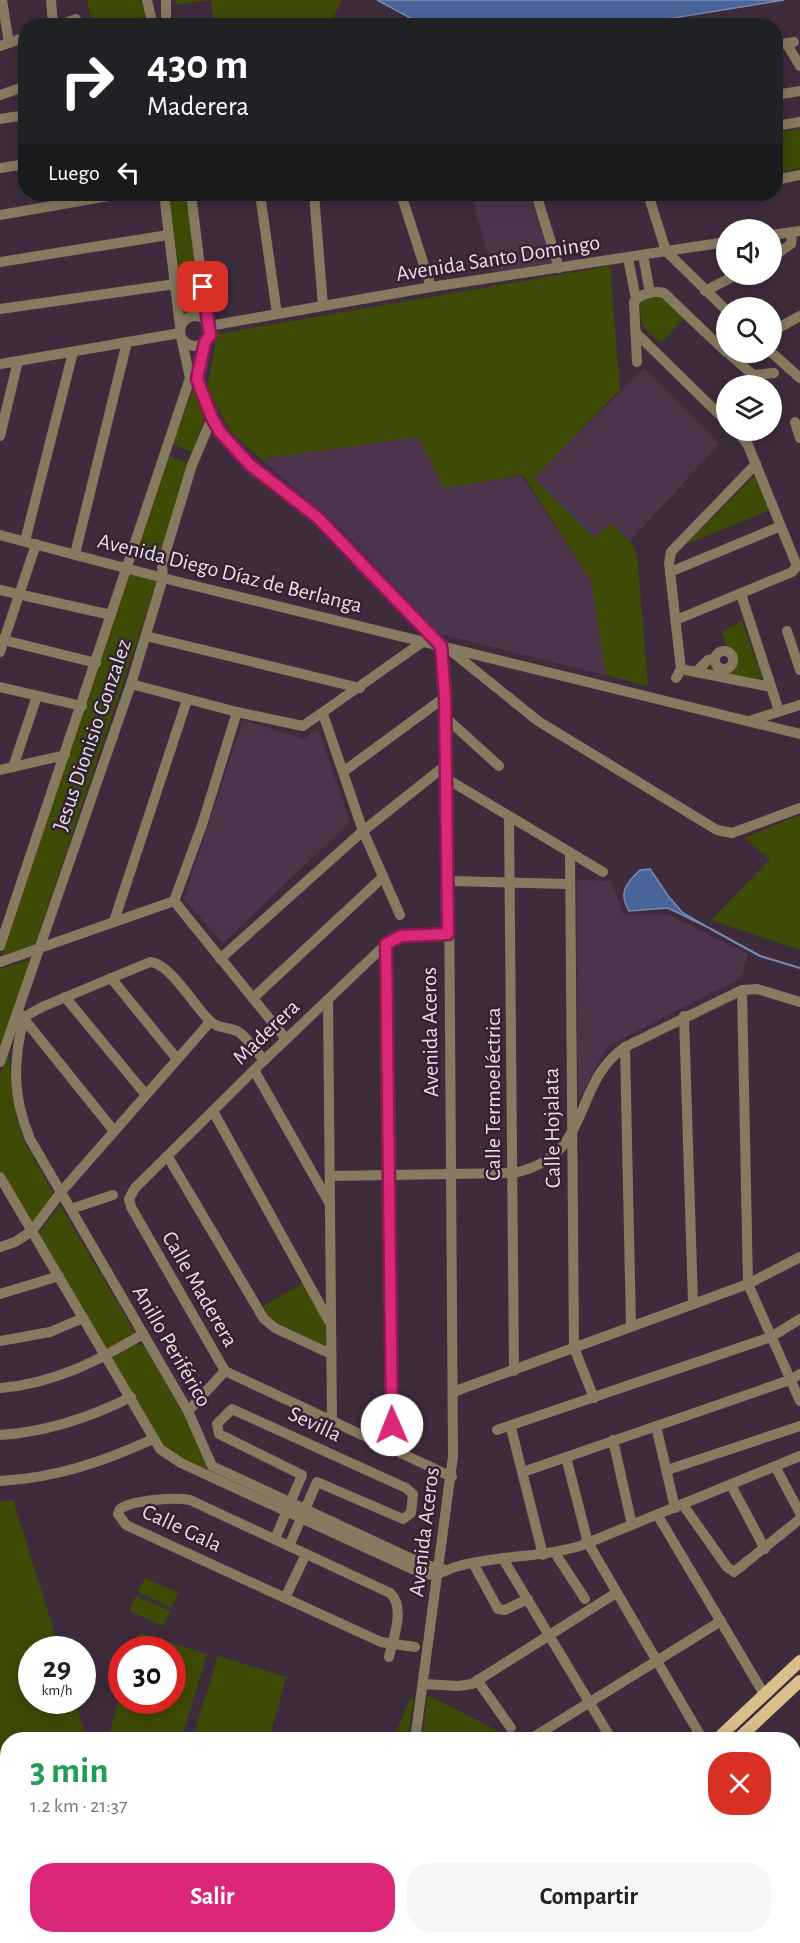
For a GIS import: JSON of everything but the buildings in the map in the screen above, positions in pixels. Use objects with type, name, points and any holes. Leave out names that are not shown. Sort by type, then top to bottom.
[{"type":"main road","points":[[724,1732],[800,1661]]},
{"type":"main road","points":[[746,1732],[800,1681]]},
{"type":"street","points":[[2,0],[5,44]]},
{"type":"street","points":[[51,0],[54,18]]},
{"type":"street","points":[[147,0],[151,18]]},
{"type":"street","points":[[166,0],[166,18]]},
{"type":"street","points":[[785,43],[800,66]]},
{"type":"street","points":[[0,95],[18,89]]},
{"type":"street","points":[[783,94],[800,91]]},
{"type":"street","points":[[0,119],[18,116]]},
{"type":"street","points":[[783,125],[800,122]]},
{"type":"street","points":[[0,168],[18,165]]},
{"type":"street","points":[[783,179],[800,175]]},
{"type":"street","points":[[0,215],[80,201]]},
{"type":"street","points":[[165,201],[180,332],[194,378],[212,418],[239,455],[317,517],[444,646],[538,721],[717,830],[732,833],[800,807]]},
{"type":"street","points":[[180,332],[190,346],[198,346],[210,335],[192,201]]},
{"type":"street","points":[[261,201],[277,314]]},
{"type":"street","points":[[315,201],[323,306]]},
{"type":"street","points":[[403,201],[431,287]]},
{"type":"street","points":[[538,201],[559,268]]},
{"type":"street","points":[[650,201],[666,251],[716,301]]},
{"type":"street","points":[[782,250],[791,244],[796,232]]},
{"type":"street","points":[[0,262],[168,235]]},
{"type":"street","name":"Avenida Santo Domingo","points":[[208,324],[716,244]]},
{"type":"street","points":[[643,255],[650,293]]},
{"type":"street","points":[[628,258],[636,298],[632,309],[637,362]]},
{"type":"street","points":[[0,309],[175,284]]},
{"type":"street","points":[[705,291],[717,285]]},
{"type":"street","points":[[636,298],[650,293],[664,293],[716,342]]},
{"type":"street","points":[[180,332],[186,319],[195,316],[208,324]]},
{"type":"street","points":[[782,326],[800,316]]},
{"type":"street","points":[[0,364],[180,332]]},
{"type":"street","points":[[636,333],[716,411]]},
{"type":"street","points":[[75,554],[127,342]]},
{"type":"street","name":"Jesus Dionisio Gonzalez","points":[[0,946],[82,706],[126,568],[205,342]]},
{"type":"street","points":[[0,652],[2,639],[20,595],[73,352]]},
{"type":"street","points":[[0,436],[18,361]]},
{"type":"street","points":[[782,362],[800,378]]},
{"type":"street","points":[[738,363],[750,374],[757,376],[774,373]]},
{"type":"street","name":"Jesus Dionisio Gonzalez","points":[[0,1062],[21,1014],[40,948],[131,684],[163,578],[162,564],[192,465],[212,418]]},
{"type":"street","points":[[795,422],[800,438]]},
{"type":"street","points":[[676,620],[741,594],[796,568],[796,563],[745,441]]},
{"type":"street","points":[[756,465],[674,547],[669,557],[670,572],[679,673],[696,672],[771,687]]},
{"type":"street","points":[[670,572],[781,526]]},
{"type":"street","name":"Avenida Diego Díaz de Berlanga","points":[[0,536],[800,734]]},
{"type":"street","points":[[0,590],[111,615]]},
{"type":"street","points":[[741,594],[779,711]]},
{"type":"street","points":[[787,631],[800,670]]},
{"type":"street","points":[[146,636],[360,688]]},
{"type":"street","points":[[2,639],[96,663]]},
{"type":"street","points":[[131,684],[187,700],[303,726],[424,641]]},
{"type":"street","name":"Avenida Aceros","points":[[416,1732],[442,1570],[452,1476],[452,1174],[444,646]]},
{"type":"street","points":[[696,672],[708,660],[715,659]]},
{"type":"street","points":[[0,687],[82,706]]},
{"type":"street","points":[[14,767],[37,696]]},
{"type":"street","points":[[343,772],[445,697]]},
{"type":"street","points":[[114,921],[187,700]]},
{"type":"street","points":[[749,721],[800,705]]},
{"type":"street","points":[[174,901],[202,825],[237,712]]},
{"type":"street","points":[[323,714],[363,831],[400,915]]},
{"type":"street","points":[[446,718],[499,766]]},
{"type":"street","points":[[0,770],[65,755]]},
{"type":"street","points":[[220,959],[363,831],[446,765]]},
{"type":"street","points":[[447,779],[603,872]]},
{"type":"street","name":"Calle Termoeléctrica","points":[[509,817],[514,1371]]},
{"type":"street","name":"Calle Hojalata","points":[[570,853],[574,1348],[594,1398]]},
{"type":"street","points":[[254,998],[383,877]]},
{"type":"street","points":[[449,881],[569,884]]},
{"type":"street","points":[[0,962],[174,901]]},
{"type":"street","points":[[174,901],[286,1039]]},
{"type":"street","name":"Maderera","points":[[130,1195],[264,1060],[386,944],[401,936],[448,934]]},
{"type":"street","points":[[386,944],[393,1448]]},
{"type":"street","points":[[114,1131],[21,1014],[143,964],[156,962],[168,972],[210,1022],[222,1029],[232,1029],[241,1034],[264,1060]]},
{"type":"street","points":[[111,978],[177,1059]]},
{"type":"street","points":[[330,1176],[513,1173],[541,1166],[554,1157],[572,1135],[602,1070],[625,1047],[684,1016],[742,990],[757,990],[800,1002]]},
{"type":"street","points":[[742,990],[748,1284],[800,1401]]},
{"type":"street","points":[[65,997],[146,1095]]},
{"type":"street","points":[[328,1000],[332,1420]]},
{"type":"street","name":"Anillo Periférico","points":[[21,1014],[15,1052],[16,1082],[22,1119],[61,1192],[188,1411],[209,1470]]},
{"type":"street","points":[[684,1016],[693,1303]]},
{"type":"street","points":[[0,1247],[15,1242],[32,1231],[61,1192],[210,1022]]},
{"type":"street","points":[[625,1047],[631,1326]]},
{"type":"street","points":[[254,1070],[330,1204]]},
{"type":"street","points":[[213,1111],[331,1324]]},
{"type":"street","points":[[168,1156],[264,1318],[275,1328],[331,1354]]},
{"type":"street","points":[[0,1177],[131,1397],[153,1439],[165,1454],[209,1470],[395,1555],[442,1570],[473,1563],[549,1554],[588,1543],[658,1516],[800,1456]]},
{"type":"street","points":[[71,1209],[113,1195]]},
{"type":"street","name":"Calle Maderera","points":[[130,1195],[131,1208],[225,1371],[452,1476]]},
{"type":"street","points":[[453,1392],[748,1284],[800,1257]]},
{"type":"street","points":[[0,1294],[59,1276]]},
{"type":"street","points":[[0,1341],[50,1332],[83,1318]]},
{"type":"street","points":[[497,1430],[511,1428],[771,1337],[800,1319]]},
{"type":"street","points":[[0,1388],[63,1375],[106,1356],[142,1334]]},
{"type":"street","points":[[188,1411],[225,1371]]},
{"type":"street","points":[[523,1472],[790,1380],[800,1374]]},
{"type":"street","points":[[0,1435],[56,1426],[88,1417],[131,1397]]},
{"type":"street","name":"Sevilla","points":[[288,1507],[302,1475],[219,1434],[218,1425],[228,1410],[236,1409],[406,1488],[413,1494],[411,1513],[403,1519],[317,1482],[302,1513]]},
{"type":"street","points":[[667,1470],[800,1425]]},
{"type":"street","points":[[656,1426],[679,1506],[730,1570],[738,1571],[800,1519]]},
{"type":"street","points":[[511,1428],[549,1554],[585,1599]]},
{"type":"street","points":[[0,1481],[55,1475],[76,1470],[153,1439]]},
{"type":"street","points":[[613,1440],[632,1525]]},
{"type":"street","points":[[566,1456],[588,1543],[698,1732]]},
{"type":"street","points":[[776,1468],[800,1513]]},
{"type":"street","points":[[731,1485],[765,1549]]},
{"type":"street","name":"Calle Gala","points":[[389,1657],[392,1645],[398,1607],[395,1598],[275,1539],[182,1498],[124,1506],[118,1514],[126,1525],[285,1598],[392,1645],[415,1647]]},
{"type":"street","points":[[275,1539],[288,1507]]},
{"type":"street","points":[[289,1546],[302,1513]]},
{"type":"street","points":[[658,1516],[764,1694]]},
{"type":"street","points":[[285,1598],[306,1554]]},
{"type":"street","points":[[504,1559],[607,1732]]},
{"type":"street","points":[[473,1563],[498,1609],[505,1610],[528,1599]]},
{"type":"street","points":[[423,1684],[458,1686],[477,1680],[616,1593]]},
{"type":"street","points":[[542,1732],[657,1663],[721,1621]]},
{"type":"street","points":[[477,1680],[511,1728]]},
{"type":"shaded area","points":[[473,201],[533,201],[554,263],[493,273]]},
{"type":"shaded area","points":[[644,368],[720,443],[630,541],[610,523],[594,538],[534,478]]},
{"type":"shaded area","points":[[418,437],[444,487],[522,476],[591,581],[606,675],[440,634],[340,528],[261,459]]},
{"type":"shaded area","points":[[243,720],[304,739],[318,728],[350,822],[223,943],[184,899]]},
{"type":"shaded area","points":[[577,880],[611,881],[624,915],[669,915],[748,954],[741,978],[608,1046],[578,1100]]},
{"type":"green space","points":[[87,0],[141,0],[146,16],[92,18]]},
{"type":"green space","points":[[175,0],[211,0],[175,5]]},
{"type":"green space","points":[[211,0],[342,0],[333,18],[213,18]]},
{"type":"green space","points":[[800,129],[800,168],[783,172],[783,132]]},
{"type":"green space","points":[[170,201],[188,201],[202,312],[184,315]]},
{"type":"green space","points":[[610,266],[620,390],[534,478],[594,538],[610,523],[630,541],[637,554],[648,686],[606,675],[591,581],[523,475],[444,488],[418,437],[261,459],[231,432],[207,389],[217,334]]},
{"type":"green space","points":[[660,296],[684,318],[661,343],[643,327],[639,306],[645,299]]},
{"type":"green space","points":[[193,389],[205,417],[193,452],[172,444]]},
{"type":"green space","points":[[169,456],[188,464],[157,564],[133,559]]},
{"type":"green space","points":[[757,473],[770,510],[686,544]]},
{"type":"green space","points":[[128,574],[157,582],[35,945],[2,956]]},
{"type":"green space","points":[[742,621],[762,676],[761,680],[711,672],[710,668],[715,664],[725,671],[735,664],[734,653],[727,648],[722,632]]},
{"type":"green space","points":[[800,815],[800,950],[711,920],[770,859],[744,838]]},
{"type":"green space","points":[[30,960],[0,1047],[0,969]]},
{"type":"green space","points":[[8,1053],[17,1120],[26,1144],[54,1195],[30,1225],[0,1174],[0,1076]]},
{"type":"green space","points":[[60,1205],[136,1334],[106,1352],[37,1236]]},
{"type":"green space","points":[[304,1283],[327,1323],[326,1346],[271,1320],[263,1306]]},
{"type":"green space","points":[[136,1344],[144,1346],[190,1425],[206,1466],[204,1470],[168,1454],[112,1359]]},
{"type":"green space","points":[[13,1500],[56,1636],[18,1636],[18,1714],[79,1714],[85,1732],[0,1732],[0,1502]]},
{"type":"green space","points":[[145,1578],[179,1593],[172,1608],[138,1592]]},
{"type":"green space","points":[[136,1596],[170,1611],[164,1626],[129,1611]]},
{"type":"green space","points":[[186,1648],[207,1654],[183,1732],[110,1732],[115,1714],[186,1714]]},
{"type":"green space","points":[[218,1656],[286,1677],[271,1732],[194,1732]]},
{"type":"green space","points":[[428,1695],[500,1732],[423,1732]]},
{"type":"green space","points":[[411,1698],[414,1699],[408,1732],[396,1732]]},
{"type":"water","points":[[377,0],[784,0],[673,18],[410,18]]},
{"type":"water","points":[[650,869],[683,913],[711,929],[668,908],[629,911],[624,899],[627,884],[640,870]]},
{"type":"waterway","points":[[711,929],[760,956],[800,968]]},
{"type":"route","points":[[203,287],[210,335],[205,342],[197,379],[220,432],[250,465],[305,506],[332,531],[441,646],[445,697],[448,934],[401,936],[386,944],[392,1425]]}]
